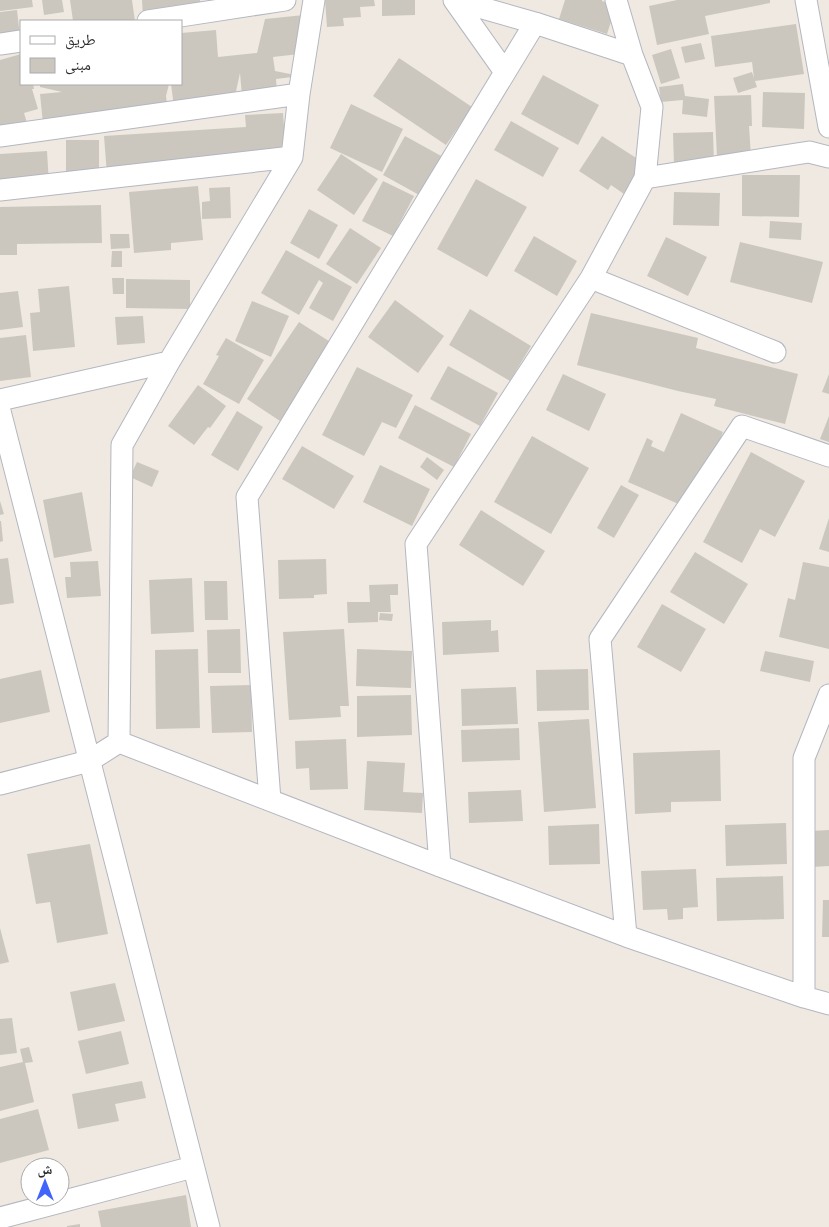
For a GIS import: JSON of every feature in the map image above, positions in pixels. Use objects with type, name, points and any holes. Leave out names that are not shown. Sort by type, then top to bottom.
[{"type":"street","points":[[155,20],[285,0]]},
{"type":"street","points":[[119,742],[122,445],[169,362],[292,157],[298,94],[314,0]]},
{"type":"street","points":[[505,72],[454,0],[535,23],[632,55]]},
{"type":"street","points":[[440,866],[416,544],[590,278],[645,178],[652,107],[632,55],[616,0]]},
{"type":"street","points":[[806,0],[829,127]]},
{"type":"street","points":[[270,800],[247,497],[535,23]]},
{"type":"street","points":[[0,44],[20,41]]},
{"type":"street","points":[[0,136],[298,94]]},
{"type":"street","points":[[645,178],[809,152],[829,157]]},
{"type":"street","points":[[0,190],[292,157]]},
{"type":"street","points":[[590,278],[775,352]]},
{"type":"street","points":[[0,400],[169,362]]},
{"type":"street","points":[[0,411],[209,1227]]},
{"type":"street","points":[[626,936],[600,639],[742,426],[829,456]]},
{"type":"street","points":[[804,997],[804,758],[829,695]]},
{"type":"street","points":[[119,742],[626,936],[829,1004]]},
{"type":"street","points":[[0,784],[89,760],[119,742]]},
{"type":"street","points":[[0,1218],[193,1167]]},
{"type":"building","points":[[0,0],[32,0],[33,7],[0,11]]},
{"type":"building","points":[[42,0],[62,0],[64,12],[44,15]]},
{"type":"building","points":[[70,0],[132,0],[135,20],[73,20]]},
{"type":"building","points":[[142,0],[200,0],[201,15],[143,18]]},
{"type":"building","points":[[325,0],[374,0],[375,6],[360,7],[361,17],[343,18],[344,26],[327,27]]},
{"type":"building","points":[[382,0],[415,0],[415,15],[382,16]]},
{"type":"building","points":[[565,0],[602,0],[616,6],[607,34],[559,19]]},
{"type":"building","points":[[677,0],[770,0],[770,3],[705,16],[709,34],[657,45],[649,6]]},
{"type":"building","points":[[17,10],[20,37],[0,39],[0,12]]},
{"type":"building","points":[[304,15],[308,53],[273,57],[275,71],[300,76],[276,79],[277,92],[242,96],[240,73],[235,96],[174,107],[171,85],[182,85],[182,33],[216,30],[218,57],[257,53],[265,19]]},
{"type":"building","points":[[796,24],[804,74],[755,81],[757,87],[738,93],[733,78],[752,72],[754,78],[752,62],[715,67],[711,36]]},
{"type":"building","points":[[701,43],[705,59],[685,63],[681,47]]},
{"type":"building","points":[[671,49],[680,78],[661,84],[652,55]]},
{"type":"building","points":[[20,54],[20,85],[33,85],[34,89],[32,89],[38,109],[24,113],[27,123],[0,127],[0,60]]},
{"type":"building","points":[[399,58],[472,107],[446,145],[373,96]]},
{"type":"building","points":[[543,75],[599,105],[578,145],[521,114]]},
{"type":"building","points":[[683,84],[685,96],[709,99],[707,117],[682,114],[683,100],[661,102],[659,87]]},
{"type":"building","points":[[40,85],[169,85],[166,96],[168,111],[43,124],[40,94],[62,92],[40,87]]},
{"type":"building","points":[[763,92],[805,93],[804,129],[762,127]]},
{"type":"building","points":[[751,95],[752,126],[749,126],[751,156],[717,157],[714,96]]},
{"type":"building","points":[[351,104],[403,129],[382,172],[330,148]]},
{"type":"building","points":[[283,113],[286,152],[107,175],[104,136],[246,127],[245,115]]},
{"type":"building","points":[[511,121],[559,148],[543,177],[494,150]]},
{"type":"building","points":[[713,132],[714,164],[674,165],[673,133]]},
{"type":"building","points":[[405,136],[443,157],[421,196],[383,175]]},
{"type":"building","points":[[602,136],[644,163],[624,194],[611,185],[608,190],[579,171]]},
{"type":"building","points":[[66,140],[99,140],[99,178],[66,178]]},
{"type":"building","points":[[47,151],[49,184],[0,186],[0,154]]},
{"type":"building","points":[[341,154],[378,179],[354,215],[317,190]]},
{"type":"building","points":[[742,175],[800,175],[799,217],[742,216]]},
{"type":"building","points":[[476,179],[527,207],[487,277],[437,249]]},
{"type":"building","points":[[383,181],[414,196],[393,236],[362,221]]},
{"type":"building","points":[[198,186],[203,240],[171,243],[171,250],[134,253],[129,192]]},
{"type":"building","points":[[230,187],[231,218],[202,219],[202,202],[210,201],[209,188]]},
{"type":"building","points":[[674,192],[720,193],[719,226],[673,225]]},
{"type":"building","points":[[101,205],[102,243],[17,244],[17,255],[0,255],[0,207]]},
{"type":"building","points":[[309,209],[338,225],[319,259],[290,243]]},
{"type":"building","points":[[770,221],[802,223],[801,240],[769,238]]},
{"type":"building","points":[[350,228],[381,248],[357,284],[326,264]]},
{"type":"building","points":[[110,234],[129,234],[130,248],[111,249]]},
{"type":"building","points":[[534,236],[577,261],[557,296],[514,271]]},
{"type":"building","points":[[666,237],[707,257],[688,296],[647,276]]},
{"type":"building","points":[[740,242],[823,262],[812,303],[730,282]]},
{"type":"building","points":[[286,250],[352,287],[333,321],[309,308],[323,283],[319,280],[299,315],[261,293]]},
{"type":"building","points":[[112,251],[122,251],[122,267],[111,267]]},
{"type":"building","points":[[112,278],[124,278],[124,294],[113,294]]},
{"type":"building","points":[[126,279],[190,280],[190,309],[126,308]]},
{"type":"building","points":[[69,286],[75,347],[33,351],[30,313],[40,312],[38,289]]},
{"type":"building","points":[[18,291],[23,327],[0,330],[0,293]]},
{"type":"building","points":[[395,300],[444,336],[418,373],[368,337]]},
{"type":"building","points":[[252,301],[289,316],[271,357],[235,341]]},
{"type":"building","points":[[470,309],[531,346],[510,381],[449,345]]},
{"type":"building","points":[[591,313],[698,338],[696,348],[798,374],[785,424],[714,406],[716,399],[577,365]]},
{"type":"building","points":[[143,316],[145,343],[117,345],[115,317]]},
{"type":"building","points":[[299,322],[332,343],[280,421],[247,399]]},
{"type":"building","points":[[26,335],[31,377],[0,381],[0,338]]},
{"type":"building","points":[[226,338],[264,360],[239,404],[203,384],[219,356],[216,355]]},
{"type":"building","points":[[448,366],[498,393],[480,426],[430,399]]},
{"type":"building","points":[[357,367],[413,395],[396,428],[382,422],[364,456],[322,435]]},
{"type":"building","points":[[563,374],[606,394],[589,431],[546,410]]},
{"type":"building","points":[[829,374],[829,394],[822,392]]},
{"type":"building","points":[[198,385],[226,406],[210,428],[208,427],[194,445],[168,426]]},
{"type":"building","points":[[415,405],[471,434],[454,467],[398,438]]},
{"type":"building","points":[[237,411],[263,427],[238,471],[211,455]]},
{"type":"building","points":[[681,413],[723,432],[690,509],[628,482],[647,438],[653,441],[651,446],[664,452]]},
{"type":"building","points":[[829,416],[829,442],[820,439]]},
{"type":"building","points":[[532,436],[589,468],[551,534],[494,502]]},
{"type":"building","points":[[302,446],[354,476],[334,509],[282,479]]},
{"type":"building","points":[[751,452],[805,481],[775,537],[760,529],[742,563],[703,542]]},
{"type":"building","points":[[427,457],[444,470],[437,480],[420,467]]},
{"type":"building","points":[[137,462],[159,471],[152,487],[130,477]]},
{"type":"building","points":[[380,465],[430,489],[412,526],[363,502]]},
{"type":"building","points":[[621,485],[639,495],[614,538],[597,528]]},
{"type":"building","points":[[82,492],[92,551],[54,558],[43,500]]},
{"type":"building","points":[[0,501],[4,514],[0,515]]},
{"type":"building","points":[[481,510],[545,551],[523,586],[459,545]]},
{"type":"building","points":[[829,518],[829,552],[819,549]]},
{"type":"building","points":[[0,521],[3,541],[0,542]]},
{"type":"building","points":[[695,552],[748,584],[724,624],[670,592]]},
{"type":"building","points":[[8,558],[14,603],[0,605],[0,559]]},
{"type":"building","points":[[326,559],[327,594],[314,595],[314,598],[279,599],[278,560]]},
{"type":"building","points":[[98,561],[101,596],[67,598],[65,577],[71,577],[70,562]]},
{"type":"building","points":[[803,562],[829,567],[829,649],[779,637],[788,598],[795,600]]},
{"type":"building","points":[[192,578],[194,632],[151,634],[149,580]]},
{"type":"building","points":[[204,581],[227,581],[228,620],[205,620]]},
{"type":"building","points":[[398,584],[398,595],[390,595],[391,612],[378,612],[378,622],[348,623],[347,602],[370,602],[369,585]]},
{"type":"building","points":[[662,604],[706,629],[681,672],[637,647]]},
{"type":"building","points":[[380,613],[393,614],[392,621],[379,620]]},
{"type":"building","points":[[491,620],[491,631],[498,630],[499,652],[443,655],[442,622]]},
{"type":"building","points":[[240,629],[241,673],[208,673],[207,630]]},
{"type":"building","points":[[344,629],[349,706],[340,706],[341,717],[289,720],[283,632]]},
{"type":"building","points":[[198,649],[200,728],[156,729],[155,650]]},
{"type":"building","points":[[357,649],[412,651],[411,688],[356,686]]},
{"type":"building","points":[[765,651],[814,661],[810,682],[760,671]]},
{"type":"building","points":[[588,669],[589,710],[537,711],[536,670]]},
{"type":"building","points":[[41,670],[50,712],[0,723],[0,679]]},
{"type":"building","points":[[251,685],[252,732],[212,733],[210,686]]},
{"type":"building","points":[[516,687],[518,724],[462,726],[461,689]]},
{"type":"building","points":[[411,695],[412,735],[357,737],[357,696]]},
{"type":"building","points":[[589,719],[596,808],[544,812],[538,722]]},
{"type":"building","points":[[519,728],[520,760],[462,762],[461,730]]},
{"type":"building","points":[[346,739],[348,789],[310,790],[309,768],[296,769],[295,741]]},
{"type":"building","points":[[720,750],[721,801],[671,802],[671,812],[635,814],[633,753]]},
{"type":"building","points":[[367,761],[405,763],[403,792],[423,793],[422,813],[364,810]]},
{"type":"building","points":[[521,790],[523,821],[469,823],[468,792]]},
{"type":"building","points":[[786,823],[787,864],[726,866],[725,825]]},
{"type":"building","points":[[599,824],[600,864],[549,865],[548,826]]},
{"type":"building","points":[[829,830],[829,866],[812,867],[810,831]]},
{"type":"building","points":[[90,844],[108,934],[57,943],[50,902],[36,904],[27,854]]},
{"type":"building","points":[[696,869],[698,907],[683,908],[683,919],[668,920],[667,909],[643,910],[641,871]]},
{"type":"building","points":[[783,876],[784,919],[717,921],[716,878]]},
{"type":"building","points":[[823,900],[829,900],[829,937],[822,937]]},
{"type":"building","points":[[0,928],[9,962],[0,964]]},
{"type":"building","points":[[115,983],[125,1021],[78,1031],[70,992]]},
{"type":"building","points":[[12,1018],[17,1053],[0,1055],[0,1019]]},
{"type":"building","points":[[121,1031],[129,1064],[86,1074],[78,1041]]},
{"type":"building","points":[[29,1047],[33,1062],[25,1063],[34,1102],[0,1111],[0,1067],[23,1062],[20,1049]]},
{"type":"building","points":[[142,1081],[146,1098],[115,1104],[119,1121],[78,1129],[72,1094]]},
{"type":"building","points":[[38,1109],[49,1150],[0,1163],[0,1119]]},
{"type":"building","points":[[186,1195],[191,1227],[101,1227],[98,1211]]},
{"type":"building","points":[[80,1224],[80,1227],[67,1227],[67,1226]]}]
